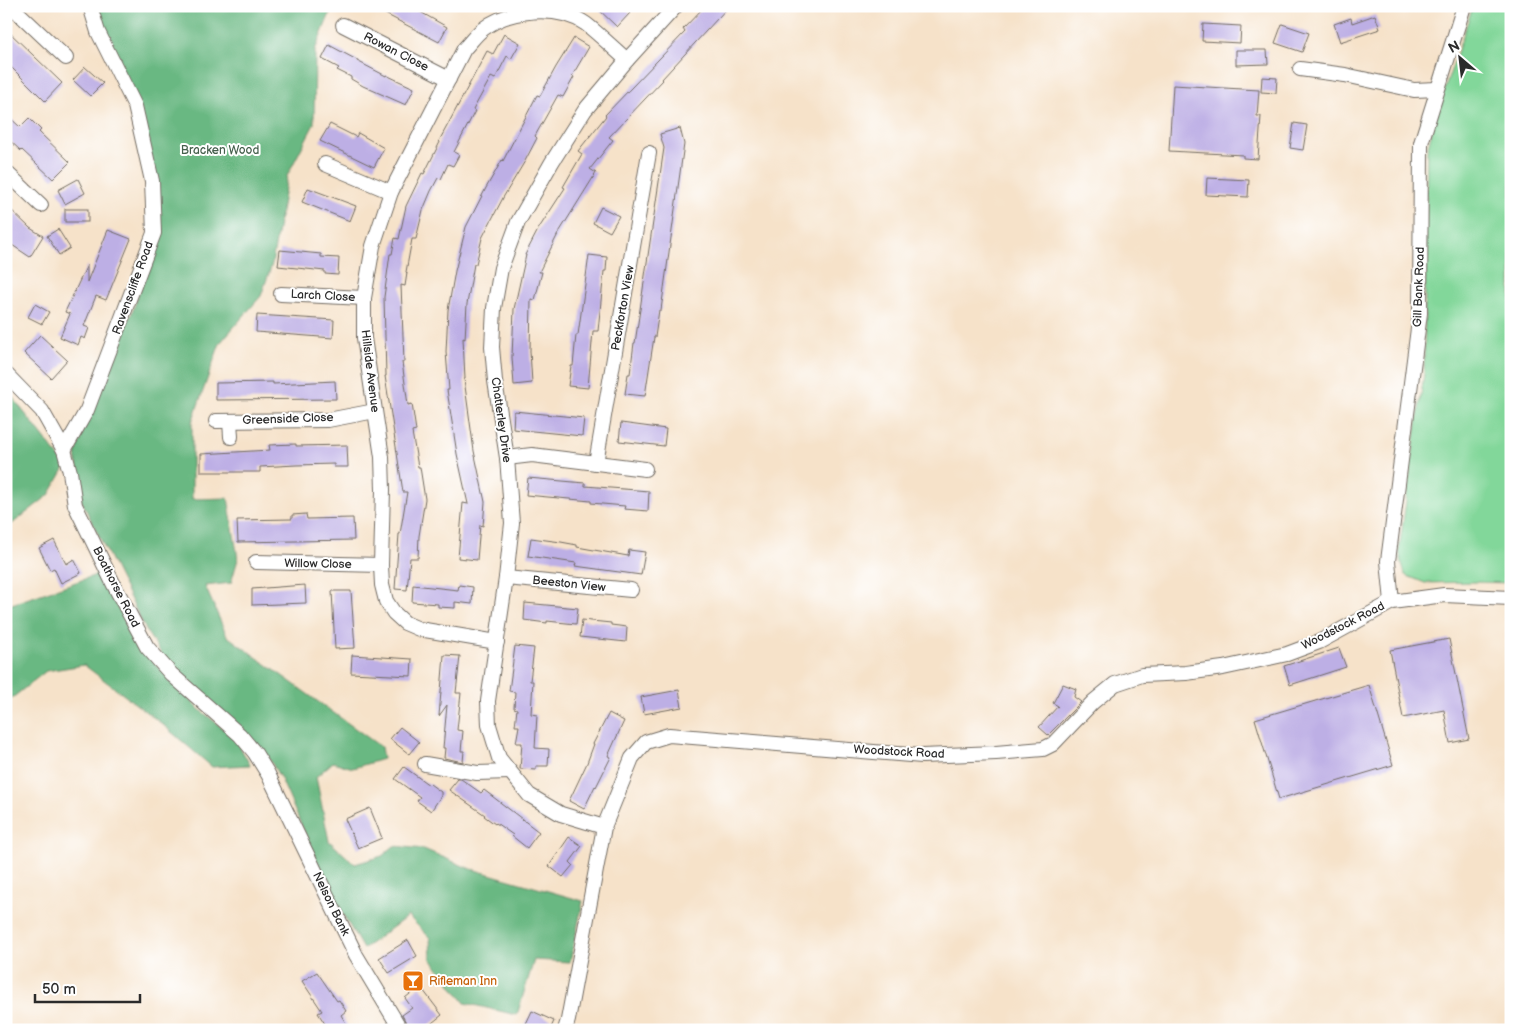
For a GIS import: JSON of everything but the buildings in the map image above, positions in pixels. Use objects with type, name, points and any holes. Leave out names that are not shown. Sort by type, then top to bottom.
[{"type":"street","points":[[11,6],[66,58]]},
{"type":"street","name":"Ravenscliffe Road","points":[[64,450],[87,410],[154,232],[152,181],[135,106],[98,32],[90,6]]},
{"type":"street","name":"Chatterley Drive","points":[[604,827],[561,814],[529,795],[499,758],[489,725],[488,701],[512,523],[508,458],[495,381],[492,347],[494,308],[501,268],[518,222],[552,162],[585,110],[676,6]]},
{"type":"street","name":"Gill Bank Road","points":[[1392,602],[1388,561],[1420,313],[1421,143],[1464,6]]},
{"type":"street","name":"Hillside Avenue","points":[[497,642],[419,629],[405,623],[394,613],[386,601],[380,565],[383,490],[382,457],[364,338],[364,298],[373,246],[392,192],[464,49],[482,30],[497,20],[531,9],[548,12],[584,23],[627,60]]},
{"type":"street","name":"Rowan Close","points":[[342,25],[450,79]]},
{"type":"street","points":[[1300,69],[1345,75],[1414,90],[1438,89]]},
{"type":"street","name":"Peckforton View","points":[[596,463],[649,153]]},
{"type":"street","points":[[325,164],[392,192]]},
{"type":"street","points":[[6,172],[41,205]]},
{"type":"street","name":"Larch Close","points":[[281,294],[364,298]]},
{"type":"street","name":"Boathorse Road","points":[[6,374],[42,411],[64,450],[70,472],[75,505],[147,647],[171,674],[240,734],[268,774]]},
{"type":"street","name":"Greenside Close","points":[[231,437],[223,421],[328,420],[375,411]]},
{"type":"street","points":[[508,458],[532,455],[645,469]]},
{"type":"street","name":"Willow Close","points":[[256,562],[380,565]]},
{"type":"street","name":"Beeston View","points":[[506,578],[631,590]]},
{"type":"street","name":"Woodstock Road","points":[[565,1030],[604,827],[632,758],[646,742],[669,735],[922,756],[1043,749],[1053,744],[1092,702],[1115,684],[1142,675],[1186,674],[1287,654],[1319,642],[1392,602],[1444,595],[1511,598]]},
{"type":"street","points":[[425,764],[477,773],[510,772]]},
{"type":"street","name":"Nelson Bank","points":[[268,774],[356,955],[401,1030]]},
{"type":"green space","name":"Bracken Wood","points":[[95,6],[333,6],[315,50],[314,124],[287,176],[272,264],[261,296],[220,343],[192,422],[192,499],[228,498],[238,559],[231,583],[205,586],[227,636],[381,747],[383,759],[353,768],[333,762],[316,777],[329,841],[355,864],[382,856],[394,846],[424,849],[468,868],[583,901],[570,962],[534,960],[517,1015],[465,1003],[431,959],[430,938],[408,916],[363,949],[333,897],[281,779],[264,750],[164,658],[148,634],[81,500],[76,453],[133,310],[159,233],[135,106]]},
{"type":"green space","points":[[1473,6],[1511,6],[1511,583],[1425,583],[1405,575],[1399,551],[1424,374],[1427,150],[1438,109]]},
{"type":"green space","points":[[6,389],[66,466],[49,495],[12,524],[6,525]]},
{"type":"green space","points":[[102,573],[142,650],[199,709],[235,738],[250,765],[212,767],[161,723],[84,665],[46,671],[6,703],[6,606]]},
{"type":"place","name":"Rifleman Inn","points":[[413,981]]}]
